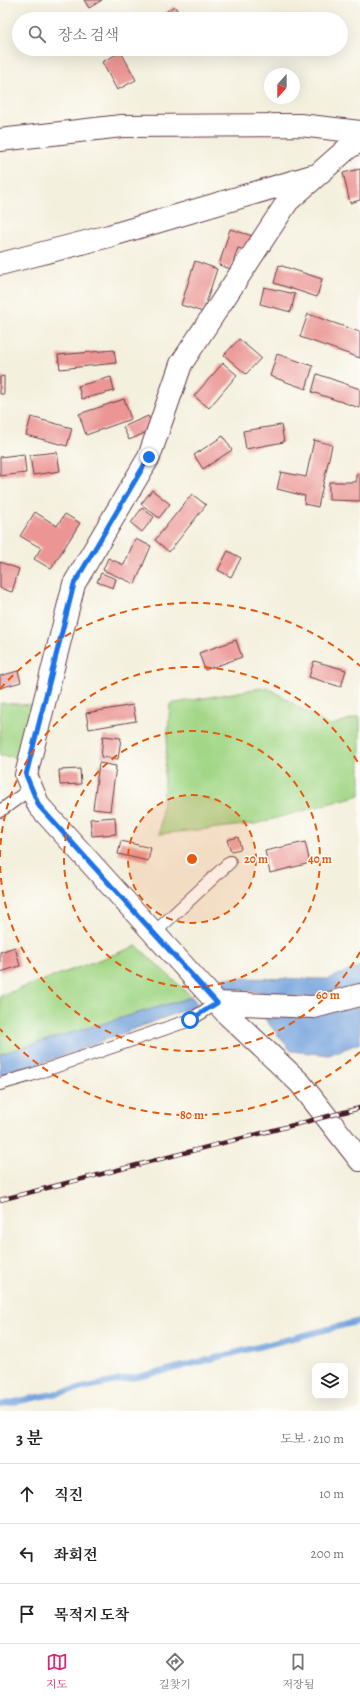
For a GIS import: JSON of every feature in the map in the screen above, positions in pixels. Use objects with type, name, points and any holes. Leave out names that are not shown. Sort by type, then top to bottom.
[{"type":"street","points":[[0,140],[122,126],[300,125],[360,132]]},
{"type":"street","points":[[360,141],[348,148],[288,201],[181,364],[149,457],[74,584],[26,775],[39,806],[217,1003],[300,1083],[360,1160]]},
{"type":"street","points":[[0,264],[110,236],[319,174]]},
{"type":"street","points":[[217,1003],[314,1007],[360,995]]},
{"type":"lane","points":[[0,811],[32,788]]},
{"type":"lane","points":[[154,933],[230,862]]},
{"type":"lane","points":[[0,1084],[31,1075],[190,1020],[217,1003]]},
{"type":"green space","points":[[267,687],[329,726],[360,716],[360,795],[255,824],[160,834],[170,704]]},
{"type":"green space","points":[[0,703],[32,705],[20,757],[0,756]]},
{"type":"green space","points":[[137,946],[192,997],[0,1054],[0,996]]},
{"type":"water","points":[[360,966],[360,987],[319,999],[224,988],[220,978],[328,979]]},
{"type":"water","points":[[192,997],[198,1005],[37,1065],[0,1075],[0,1054]]},
{"type":"water","points":[[360,1007],[360,1043],[329,1055],[291,1051],[265,1019]]},
{"type":"building","points":[[84,0],[102,0],[89,8]]},
{"type":"building","points":[[174,6],[179,12],[166,12]]},
{"type":"building","points":[[113,56],[123,56],[136,80],[117,90],[102,62]]},
{"type":"building","points":[[360,169],[360,200],[350,203],[343,173]]},
{"type":"building","points":[[230,229],[256,237],[251,252],[238,248],[231,269],[219,265]]},
{"type":"building","points":[[195,261],[217,269],[203,312],[181,305]]},
{"type":"building","points":[[279,265],[322,279],[317,297],[274,283]]},
{"type":"building","points":[[264,287],[295,294],[291,312],[260,304]]},
{"type":"building","points":[[308,314],[360,332],[360,358],[300,337]]},
{"type":"building","points":[[239,339],[261,358],[246,374],[224,355]]},
{"type":"building","points":[[114,350],[116,363],[60,369],[58,355]]},
{"type":"building","points":[[277,354],[313,366],[306,389],[270,376]]},
{"type":"building","points":[[223,363],[237,375],[209,408],[194,396]]},
{"type":"building","points":[[317,374],[360,389],[360,408],[312,392]]},
{"type":"building","points":[[4,376],[4,394],[0,394],[0,377]]},
{"type":"building","points":[[111,377],[114,391],[82,399],[78,386]]},
{"type":"building","points":[[124,399],[131,419],[86,435],[79,414]]},
{"type":"building","points":[[148,416],[154,429],[129,440],[123,427]]},
{"type":"building","points":[[31,417],[72,428],[67,446],[26,435]]},
{"type":"building","points":[[281,425],[284,442],[246,449],[243,431]]},
{"type":"building","points":[[223,436],[232,450],[203,469],[194,455]]},
{"type":"building","points":[[314,440],[332,445],[318,507],[304,504],[305,496],[277,489],[281,472],[306,477]]},
{"type":"building","points":[[57,452],[60,471],[33,475],[30,455]]},
{"type":"building","points":[[24,454],[26,473],[0,476],[0,457]]},
{"type":"building","points":[[356,474],[360,474],[360,501],[329,500],[329,482],[356,482]]},
{"type":"building","points":[[152,490],[170,504],[159,518],[141,504]]},
{"type":"building","points":[[192,494],[206,505],[169,552],[155,540]]},
{"type":"building","points":[[142,508],[154,517],[142,532],[131,523]]},
{"type":"building","points":[[35,512],[57,526],[65,514],[80,523],[51,569],[34,559],[41,548],[20,536]]},
{"type":"building","points":[[135,539],[151,546],[135,584],[103,570],[108,558],[124,565]]},
{"type":"building","points":[[228,551],[241,558],[231,577],[218,570]]},
{"type":"building","points":[[0,562],[19,569],[12,592],[0,588]]},
{"type":"building","points":[[101,573],[116,579],[113,588],[97,582]]},
{"type":"building","points":[[236,640],[242,657],[205,670],[199,653]]},
{"type":"building","points":[[314,661],[346,670],[341,687],[309,677]]},
{"type":"building","points":[[18,671],[21,682],[0,688],[0,676]]},
{"type":"building","points":[[133,705],[136,721],[89,729],[86,713]]},
{"type":"building","points":[[103,736],[121,738],[118,759],[101,757]]},
{"type":"building","points":[[99,763],[116,766],[110,811],[93,809]]},
{"type":"building","points":[[80,769],[81,784],[60,785],[59,770]]},
{"type":"building","points":[[115,817],[116,834],[92,836],[90,819]]},
{"type":"building","points":[[238,837],[241,849],[231,851],[227,840]]},
{"type":"building","points":[[121,841],[151,848],[148,861],[118,854]]},
{"type":"building","points":[[305,842],[310,863],[270,873],[265,851]]},
{"type":"building","points":[[15,947],[20,966],[0,972],[0,952]]},
{"type":"waterway","points":[[0,1405],[160,1372],[360,1321]]},
{"type":"railway","points":[[0,1200],[360,1108]]},
{"type":"route","points":[[149,457],[74,584],[26,775],[39,806],[217,1003],[190,1020]]}]
